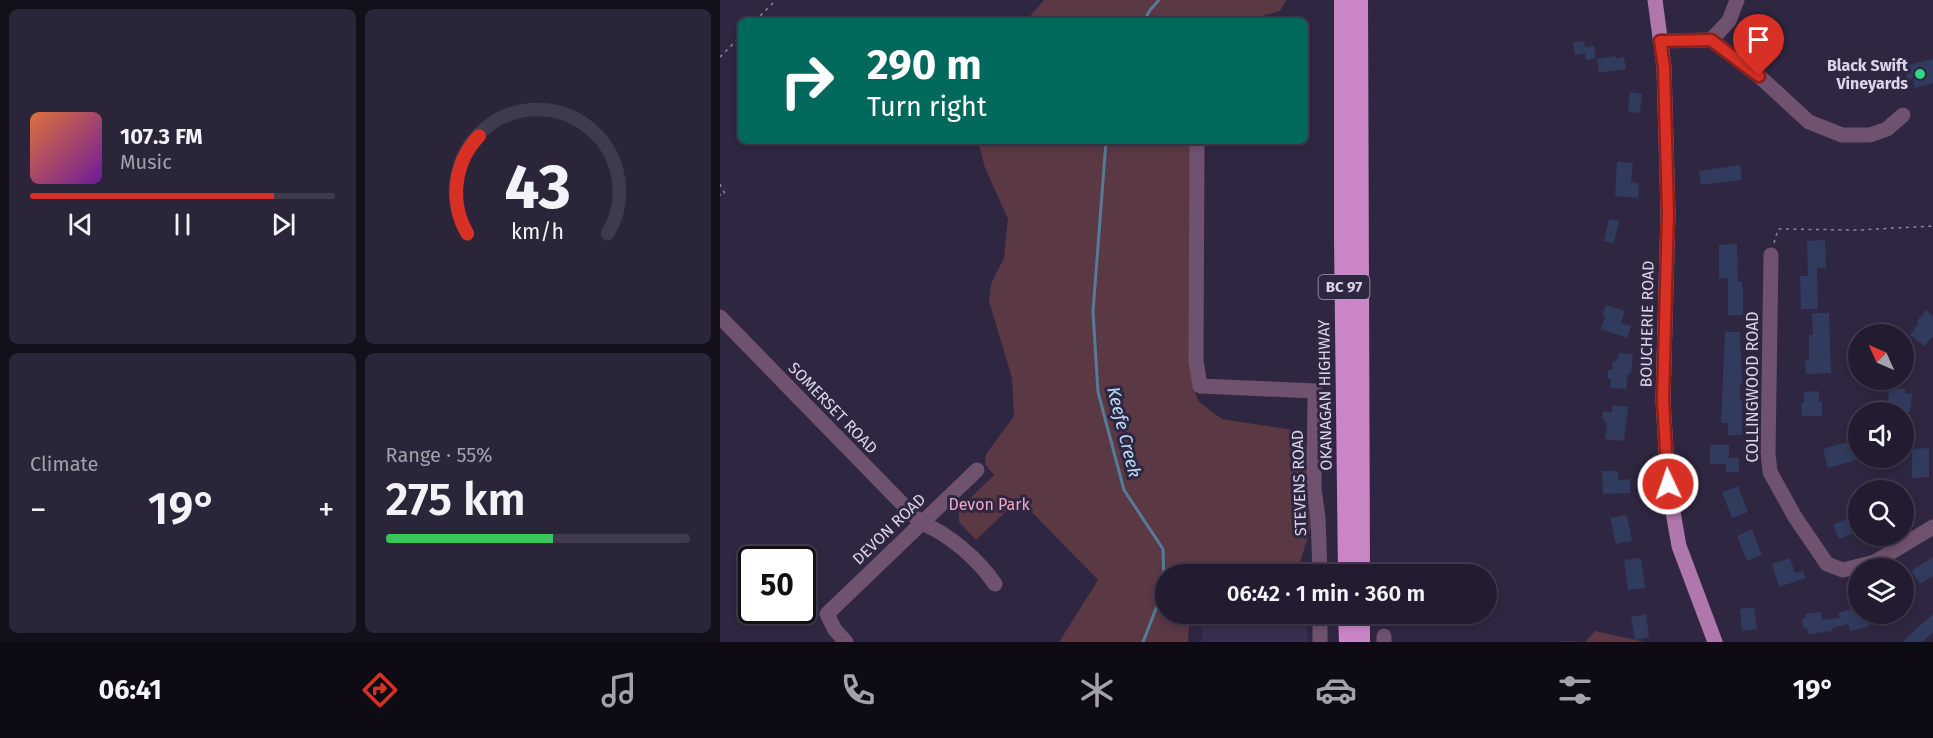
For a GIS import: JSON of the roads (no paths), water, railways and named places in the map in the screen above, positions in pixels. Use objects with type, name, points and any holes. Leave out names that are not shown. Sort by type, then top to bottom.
[{"type":"highway","name":"OKANAGAN HIGHWAY","points":[[1343,0],[1347,564]]},
{"type":"highway","name":"OKANAGAN HIGHWAY","points":[[1359,0],[1361,564]]},
{"type":"highway","points":[[1347,624],[1348,642]]},
{"type":"highway","points":[[1361,624],[1361,642]]},
{"type":"main road","name":"BOUCHERIE ROAD","points":[[1655,0],[1664,67],[1668,213],[1663,400],[1668,484],[1679,546],[1715,642]]},
{"type":"street","points":[[1711,40],[1729,21],[1737,0]]},
{"type":"street","points":[[1660,41],[1711,40],[1759,76],[1809,122],[1842,135],[1870,135],[1887,129],[1903,115]]},
{"type":"street","name":"STEVENS ROAD","points":[[1197,144],[1196,360],[1200,386],[1315,391],[1314,489],[1318,517],[1320,564]]},
{"type":"street","name":"COLLINGWOOD ROAD","points":[[1771,255],[1768,453],[1770,472],[1795,517],[1827,564],[1843,570],[1875,562],[1933,526]]},
{"type":"street","name":"SOMERSET ROAD","points":[[720,317],[921,523],[937,529],[984,568],[995,584]]},
{"type":"street","name":"DEVON ROAD","points":[[846,642],[835,630],[827,614],[977,470]]},
{"type":"street","points":[[1320,624],[1320,642]]},
{"type":"waterway","name":"Keefe Creek","points":[[1146,18],[1159,0]]},
{"type":"waterway","name":"Keefe Creek","points":[[1106,144],[1093,312],[1098,392],[1124,490],[1163,549],[1164,588],[1143,642]]},
{"type":"place","name":"Black Swift Vineyards","points":[[1920,74]]},
{"type":"park label","name":"Devon Park","points":[[989,504]]}]
